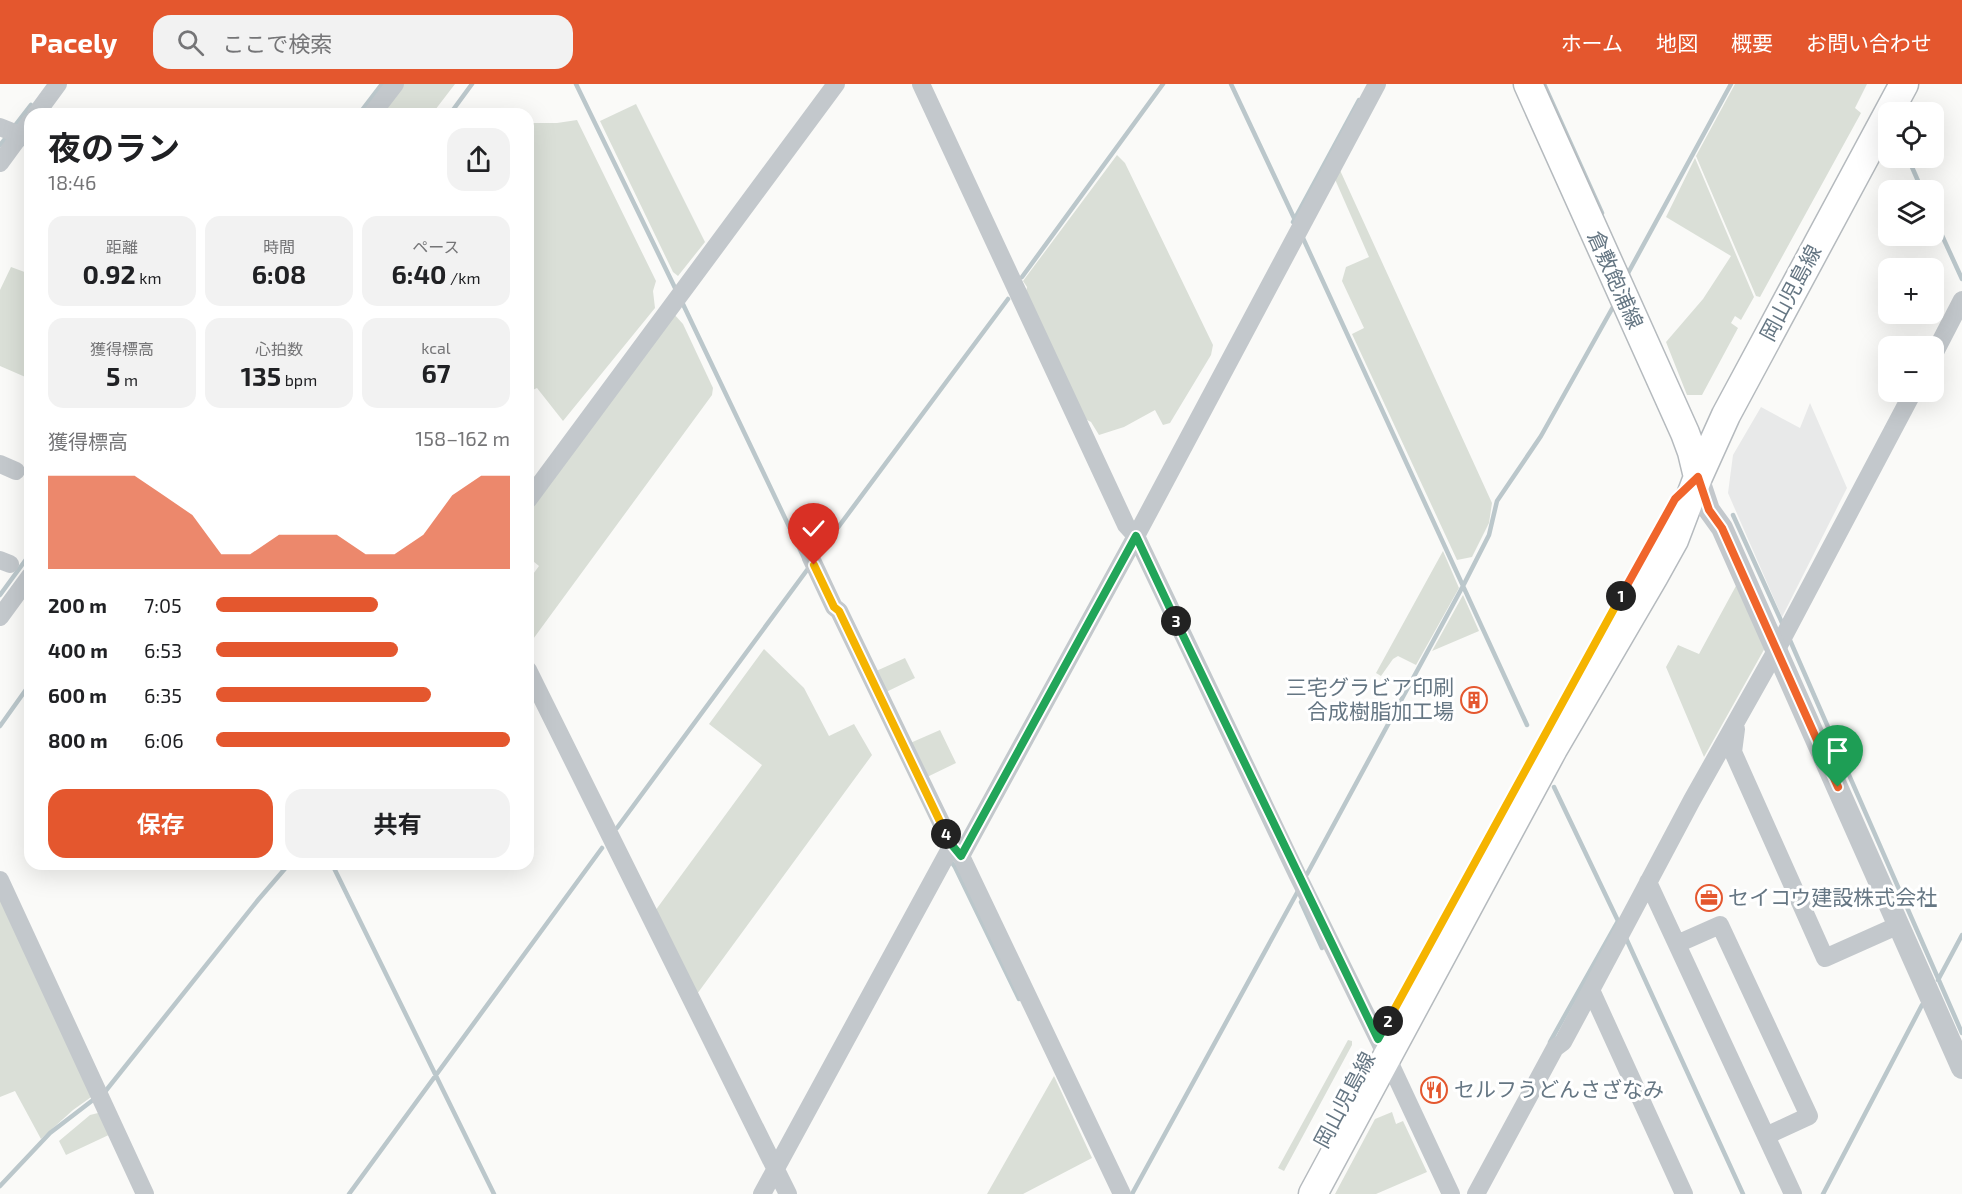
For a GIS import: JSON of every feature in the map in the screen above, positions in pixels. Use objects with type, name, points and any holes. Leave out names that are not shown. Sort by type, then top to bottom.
[{"type":"main road","name":"倉敷飽浦線","points":[[1528,84],[1685,433],[1698,477]]},
{"type":"main road","name":"岡山児島線","points":[[1294,1194],[1382,1048],[1674,540],[1698,477],[1726,415],[1904,84]]},
{"type":"main road","name":"岡山児島線","points":[[1313,1194],[1382,1048]]},
{"type":"street","points":[[38,108],[58,84]]},
{"type":"street","points":[[377,108],[395,84]]},
{"type":"street","points":[[534,492],[836,84]]},
{"type":"street","points":[[921,84],[1131,537],[1382,1048],[1451,1194]]},
{"type":"street","points":[[762,1194],[1131,537],[1377,84]]},
{"type":"street","points":[[0,163],[21,129]]},
{"type":"street","points":[[1943,336],[1962,300]]},
{"type":"street","points":[[1476,1194],[1555,1048],[1563,1041],[1591,990],[1908,402]]},
{"type":"street","points":[[1698,477],[1709,510],[1722,528],[1783,637],[1899,925],[1962,1068]]},
{"type":"street","points":[[812,562],[834,607],[839,611],[953,852],[1122,1194]]},
{"type":"street","points":[[0,617],[24,584]]},
{"type":"street","points":[[534,682],[788,1194]]},
{"type":"street","points":[[1738,718],[1733,752],[1825,958],[1899,925]]},
{"type":"street","points":[[0,880],[145,1194]]},
{"type":"street","points":[[1648,882],[1793,1194]]},
{"type":"street","points":[[1677,944],[1720,925],[1809,1116],[1766,1136]]},
{"type":"street","points":[[1591,990],[1684,1194]]},
{"type":"shaded area","points":[[402,84],[455,84],[437,108],[384,108]]},
{"type":"shaded area","points":[[1735,84],[1867,84],[1855,108],[1861,113],[1760,297],[1756,296],[1696,156]]},
{"type":"shaded area","points":[[636,104],[705,242],[678,276],[673,272],[600,121]]},
{"type":"shaded area","points":[[577,120],[656,281],[653,291],[655,308],[563,421],[537,388],[534,389],[534,123]]},
{"type":"shaded area","points":[[1117,155],[1125,163],[1213,345],[1211,355],[1170,423],[1163,425],[1155,410],[1124,427],[1099,435],[1091,422],[1085,419],[1023,281]]},
{"type":"shaded area","points":[[1695,158],[1754,297],[1741,320],[1735,316],[1731,323],[1738,328],[1702,395],[1687,395],[1666,342],[1703,299],[1731,256],[1666,217]]},
{"type":"shaded area","points":[[1339,168],[1492,503],[1489,523],[1472,557],[1457,560],[1352,334],[1364,328],[1342,281],[1346,267],[1369,257],[1334,177]]},
{"type":"shaded area","points":[[11,267],[24,272],[24,376],[0,366],[0,290]]},
{"type":"shaded area","points":[[673,313],[683,324],[713,388],[712,395],[534,638],[534,573],[539,566],[534,562],[534,504]]},
{"type":"shaded area","points":[[1810,403],[1847,488],[1782,617],[1728,493],[1733,455],[1761,407],[1800,428]]},
{"type":"shaded area","points":[[1443,551],[1459,588],[1416,665],[1398,656],[1393,659],[1381,676],[1376,673]]},
{"type":"shaded area","points":[[1737,584],[1766,646],[1704,757],[1666,667],[1678,645],[1699,654]]},
{"type":"shaded area","points":[[1463,595],[1479,631],[1432,651]]},
{"type":"shaded area","points":[[764,649],[804,688],[829,736],[854,724],[872,755],[697,994],[655,911],[762,765],[709,724]]},
{"type":"shaded area","points":[[905,658],[915,678],[884,693],[874,672]]},
{"type":"shaded area","points":[[940,730],[956,763],[925,778],[908,744]]},
{"type":"shaded area","points":[[0,899],[94,1095],[73,1110],[41,1139],[15,1091],[0,1097]]},
{"type":"shaded area","points":[[1348,1040],[1352,1041],[1352,1045],[1284,1171],[1278,1168]]},
{"type":"shaded area","points":[[1054,1076],[1092,1158],[1023,1194],[987,1194]]},
{"type":"shaded area","points":[[1392,1112],[1396,1124],[1403,1121],[1427,1172],[1376,1194],[1335,1194],[1375,1119]]},
{"type":"shaded area","points":[[98,1113],[113,1133],[66,1155],[59,1141],[90,1115]]},
{"type":"waterway","points":[[364,108],[382,84]]},
{"type":"waterway","points":[[454,108],[472,84]]},
{"type":"waterway","points":[[576,84],[677,292]]},
{"type":"waterway","points":[[1022,277],[1163,84]]},
{"type":"waterway","points":[[1231,84],[1295,220]]},
{"type":"waterway","points":[[1544,84],[1602,213]]},
{"type":"waterway","points":[[1627,275],[1731,84]]},
{"type":"waterway","points":[[1293,222],[1359,100]]},
{"type":"waterway","points":[[14,127],[24,114]]},
{"type":"waterway","points":[[0,145],[9,134]]},
{"type":"waterway","points":[[1912,168],[1918,180]]},
{"type":"waterway","points":[[1302,236],[1527,725]]},
{"type":"waterway","points":[[1944,240],[1962,279]]},
{"type":"waterway","points":[[816,557],[1008,299]]},
{"type":"waterway","points":[[681,300],[805,560]]},
{"type":"waterway","points":[[1307,874],[1489,535],[1497,501],[1541,436],[1613,307]]},
{"type":"waterway","points":[[1733,515],[1783,625]]},
{"type":"waterway","points":[[0,595],[24,562]]},
{"type":"waterway","points":[[617,828],[810,566]]},
{"type":"waterway","points":[[1789,638],[1962,1033]]},
{"type":"waterway","points":[[0,726],[24,692]]},
{"type":"waterway","points":[[1554,787],[1619,923]]},
{"type":"waterway","points":[[349,1194],[602,848]]},
{"type":"waterway","points":[[950,860],[1019,999]]},
{"type":"waterway","points":[[104,1093],[284,870]]},
{"type":"waterway","points":[[335,870],[494,1194]]},
{"type":"waterway","points":[[1132,1194],[1298,891]]},
{"type":"waterway","points":[[1301,902],[1322,948]]},
{"type":"waterway","points":[[1550,1042],[1618,921]]},
{"type":"waterway","points":[[1938,980],[1962,935]]},
{"type":"waterway","points":[[1625,936],[1743,1194]]},
{"type":"waterway","points":[[1823,1194],[1922,1005]]},
{"type":"waterway","points":[[0,1186],[50,1133],[93,1100]]},
{"type":"place","name":"三宅グラビア印刷 合成樹脂加工場","points":[[1474,700]]},
{"type":"place","name":"セイコウ建設株式会社","points":[[1709,898]]},
{"type":"place","name":"セルフうどんさざなみ","points":[[1434,1090]]},
{"type":"route","points":[[814,565],[834,607],[839,611],[952,845],[961,856],[1136,536],[1378,1039],[1675,499],[1698,477],[1709,510],[1722,528],[1838,787]]}]
